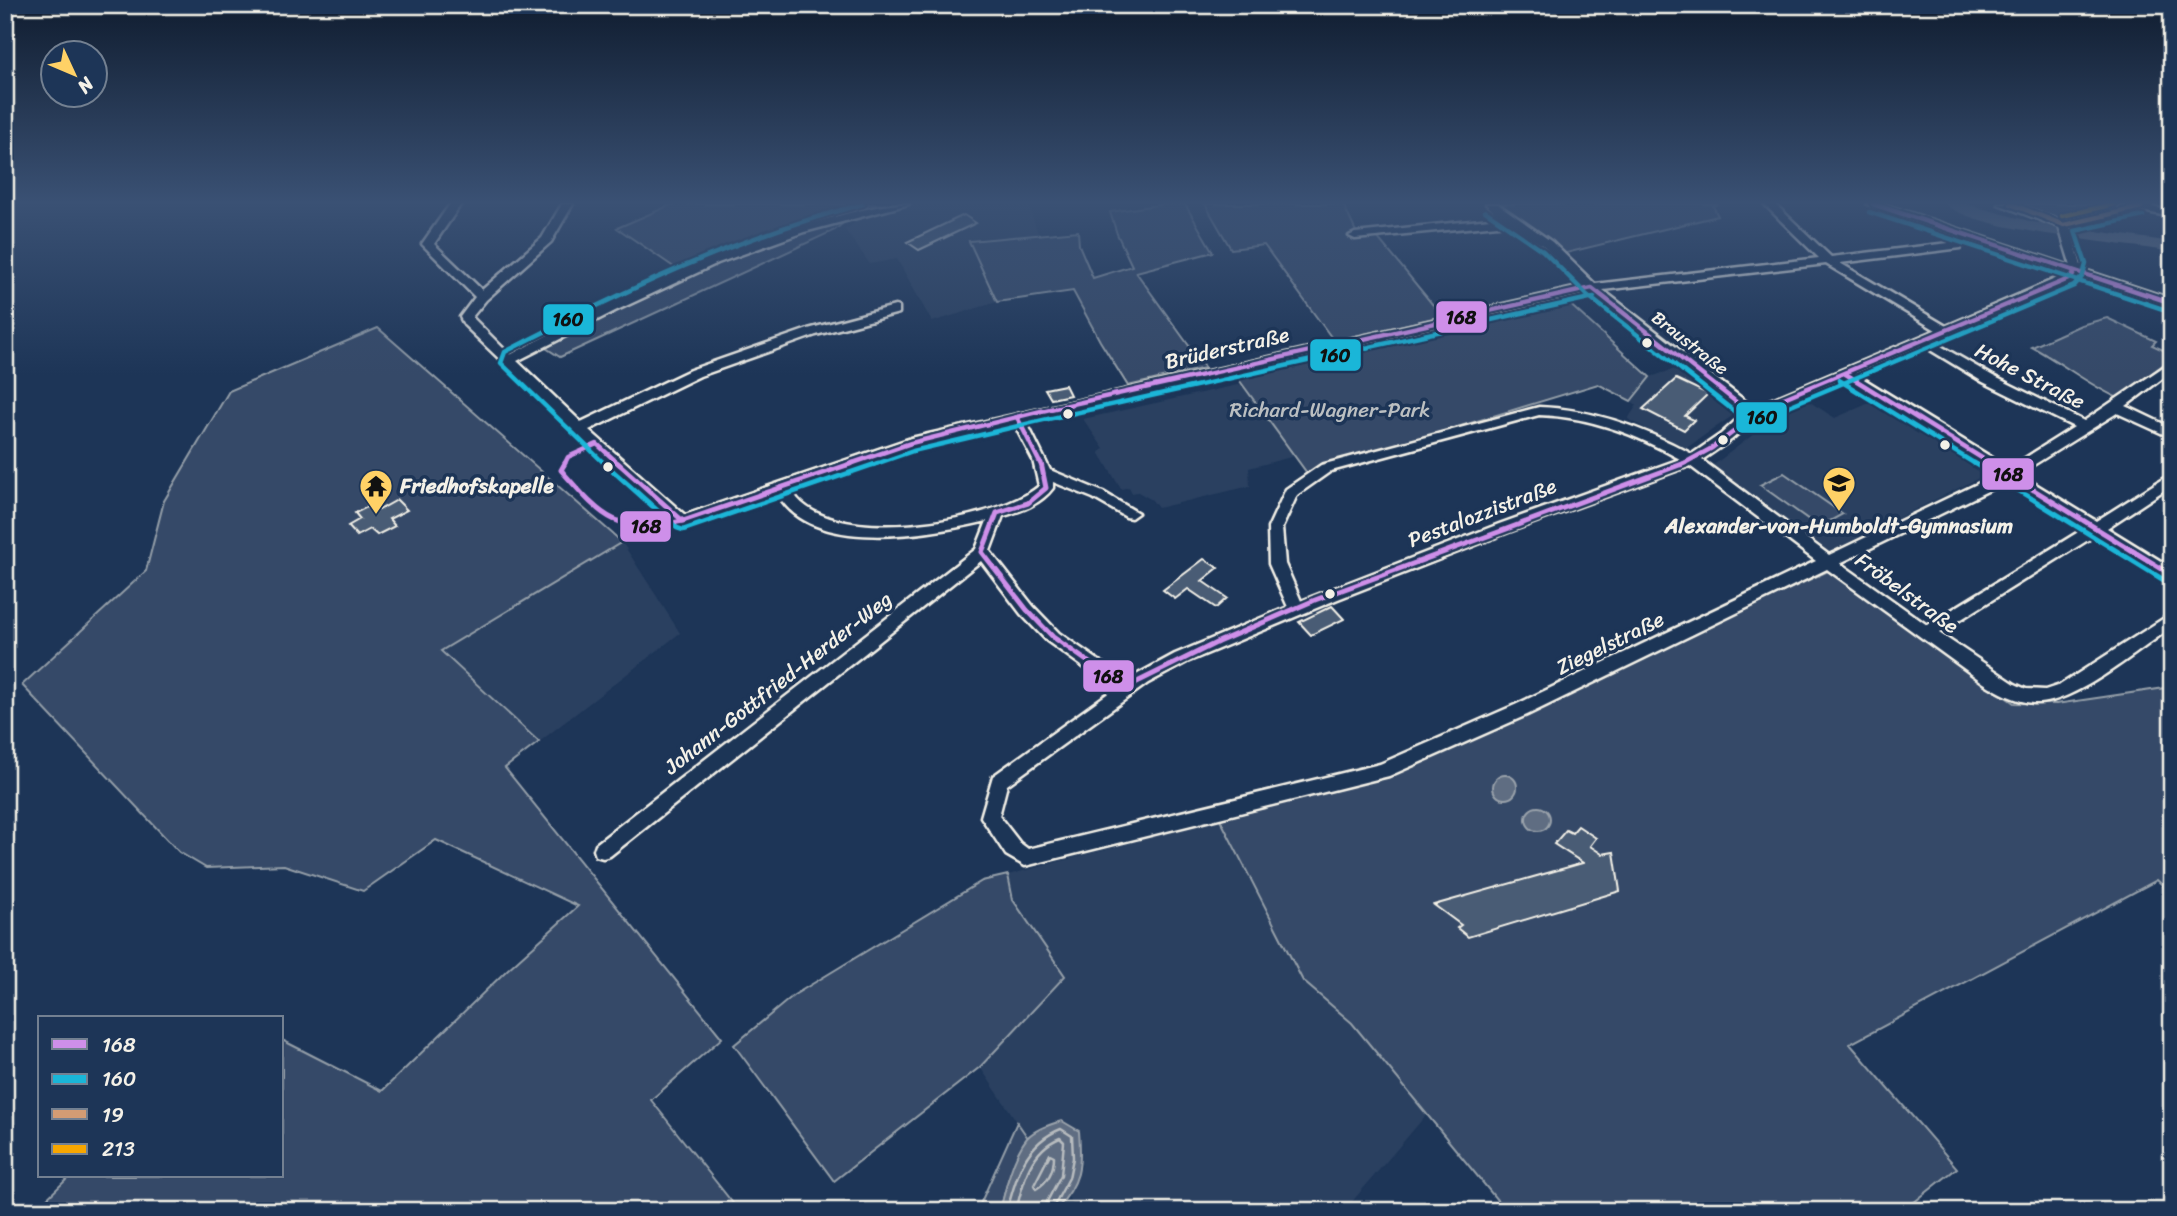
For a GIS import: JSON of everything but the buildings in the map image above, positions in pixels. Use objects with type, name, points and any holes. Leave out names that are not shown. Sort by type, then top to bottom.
[{"type":"street","points":[[445,261],[482,297]]},
{"type":"street","points":[[523,261],[482,297],[466,317],[468,322],[683,521]]},
{"type":"street","points":[[509,360],[675,278],[716,261]]},
{"type":"street","name":"Braustraße","points":[[1565,261],[1592,288],[1745,409],[1754,412]]},
{"type":"street","points":[[1829,261],[1945,330]]},
{"type":"street","name":"Brüderstraße","points":[[630,530],[659,528],[683,521],[911,443],[1017,417],[1592,288],[1829,261]]},
{"type":"street","points":[[2040,261],[2172,303]]},
{"type":"street","points":[[2075,261],[2075,272]]},
{"type":"street","name":"Pestalozzistraße","points":[[1025,858],[1013,849],[990,817],[999,781],[1125,688],[1181,658],[1297,610],[1504,527],[1692,460],[1726,437],[1754,412],[2071,278],[2075,272]]},
{"type":"street","points":[[581,428],[695,373],[812,332],[895,310]]},
{"type":"street","name":"Hohe Straße","points":[[1922,340],[1988,379],[2084,427]]},
{"type":"street","name":"Ziegelstraße","points":[[1025,858],[1383,771],[1521,710],[2008,475],[2116,407],[2172,365]]},
{"type":"street","points":[[1844,373],[2172,575]]},
{"type":"street","points":[[2116,407],[2172,434]]},
{"type":"street","name":"Fröbelstraße","points":[[1297,610],[1277,565],[1276,528],[1291,492],[1326,468],[1539,411],[1567,412],[1645,434],[1692,460],[1827,561],[2015,693],[2036,698],[2050,697],[2066,690],[2172,619]]},
{"type":"street","points":[[782,486],[790,503],[816,519],[860,529],[902,532],[997,513],[1028,503],[1046,488],[1046,474],[1017,417]]},
{"type":"street","points":[[1046,474],[1098,495],[1131,513]]},
{"type":"street","points":[[1926,632],[2095,529],[2172,478]]},
{"type":"street","points":[[997,513],[982,552],[1027,610],[1053,637],[1125,688]]},
{"type":"street","name":"Johann-Gottfried-Herder-Weg","points":[[603,850],[982,552]]},
{"type":"shaded area","points":[[868,261],[888,261],[870,264]]},
{"type":"shaded area","points":[[898,261],[979,261],[997,302],[932,322]]},
{"type":"shaded area","points":[[1678,368],[1733,411],[1732,416],[1685,449],[1628,419],[1637,405],[1631,401],[1650,377]]},
{"type":"shaded area","points":[[1242,384],[1295,456],[1249,468],[1250,486],[1158,508],[1152,500],[1138,492],[1132,493],[1129,487],[1121,489],[1099,452],[1104,449],[1083,419]]},
{"type":"shaded area","name":"Alexander-von-Humboldt-Gymnasium","points":[[1802,397],[1835,418],[1874,401],[1989,473],[1825,554],[1711,467]]},
{"type":"shaded area","points":[[622,542],[680,633],[539,742],[441,651]]},
{"type":"shaded area","points":[[1220,819],[1303,981],[1352,1023],[1427,1114],[1344,1211],[1077,1211],[1068,1197],[1082,1165],[1047,1125],[1028,1138],[980,1067],[1065,976],[1013,900],[1008,875]]},
{"type":"green space","points":[[665,261],[711,261],[681,272]]},
{"type":"green space","points":[[723,261],[768,261],[560,357],[546,348],[618,309]]},
{"type":"green space","points":[[978,261],[1086,261],[1093,278],[1132,266],[1130,261],[1179,261],[1136,272],[1205,368],[1128,386],[1073,291],[997,302]]},
{"type":"green space","points":[[1275,261],[1397,261],[1442,316],[1334,341]]},
{"type":"green space","name":"Richard-Wagner-Park","points":[[1565,300],[1650,377],[1631,401],[1598,384],[1307,473],[1237,377]]},
{"type":"green space","points":[[2107,318],[2156,341],[2152,345],[2172,354],[2172,358],[2118,398],[2032,347],[2081,325]]},
{"type":"green space","points":[[378,328],[622,542],[441,651],[539,742],[505,768],[722,1038],[651,1100],[739,1211],[34,1211],[68,1178],[284,1178],[284,1041],[382,1091],[507,970],[578,906],[436,840],[363,891],[284,865],[206,868],[179,852],[22,685],[146,571],[164,501],[229,391]]},
{"type":"green space","points":[[1784,473],[1843,514],[1819,527],[1760,485]]},
{"type":"green space","points":[[1828,571],[2014,703],[2056,704],[2172,687],[2172,894],[2157,880],[1850,1044],[1957,1168],[1903,1211],[1506,1211],[1352,1023],[1303,981],[1220,819],[1388,776]]},
{"type":"green space","points":[[1008,875],[1013,900],[1065,976],[980,1067],[834,1181],[734,1045],[794,995],[982,881]]},
{"type":"green space","points":[[1017,1122],[1028,1138],[1008,1180],[1000,1211],[977,1211]]},
{"type":"water","points":[[1505,775],[1514,778],[1517,787],[1514,796],[1505,799],[1496,796],[1493,787],[1496,778]]},
{"type":"water","points":[[1538,807],[1547,810],[1550,819],[1547,828],[1538,831],[1529,828],[1526,819],[1529,810]]},
{"type":"water","points":[[1062,1121],[1079,1131],[1080,1155],[1075,1183],[1064,1201],[1055,1211],[1000,1211],[1010,1173],[1022,1145],[1034,1132]]},
{"type":"transit line","name":"160","points":[[692,261],[591,308],[505,352],[501,357],[501,363],[609,468],[677,528],[683,530],[913,451],[1594,297]]},
{"type":"transit line","name":"160","points":[[1553,261],[1587,295],[1740,416],[1753,421],[2074,286],[2082,277]]},
{"type":"transit line","name":"160","points":[[2017,261],[2169,311]]},
{"type":"transit line","name":"168","points":[[2044,261],[2172,303]]},
{"type":"transit line","name":"160","points":[[2083,275],[2085,261]]},
{"type":"transit line","name":"168","points":[[1017,417],[1040,460],[1046,488],[1028,503],[997,513],[982,552],[1027,610],[1053,637],[1125,688],[1218,642],[1315,600],[1690,461],[1772,403],[2071,278],[2075,272]]},
{"type":"transit line","name":"168","points":[[683,521],[911,443],[1037,412],[1592,288],[1745,409],[1754,412]]},
{"type":"transit line","name":"168","points":[[1844,373],[2172,575]]},
{"type":"transit line","name":"160","points":[[1839,380],[2167,582]]},
{"type":"transit line","name":"168","points":[[597,444],[683,521],[641,527],[625,525],[600,512],[561,470],[568,457],[597,444]]},
{"type":"place","name":"Alexander-von-Humboldt-Gymnasium","points":[[1839,513]]},
{"type":"place","name":"Friedhofskapelle","points":[[376,516]]}]
